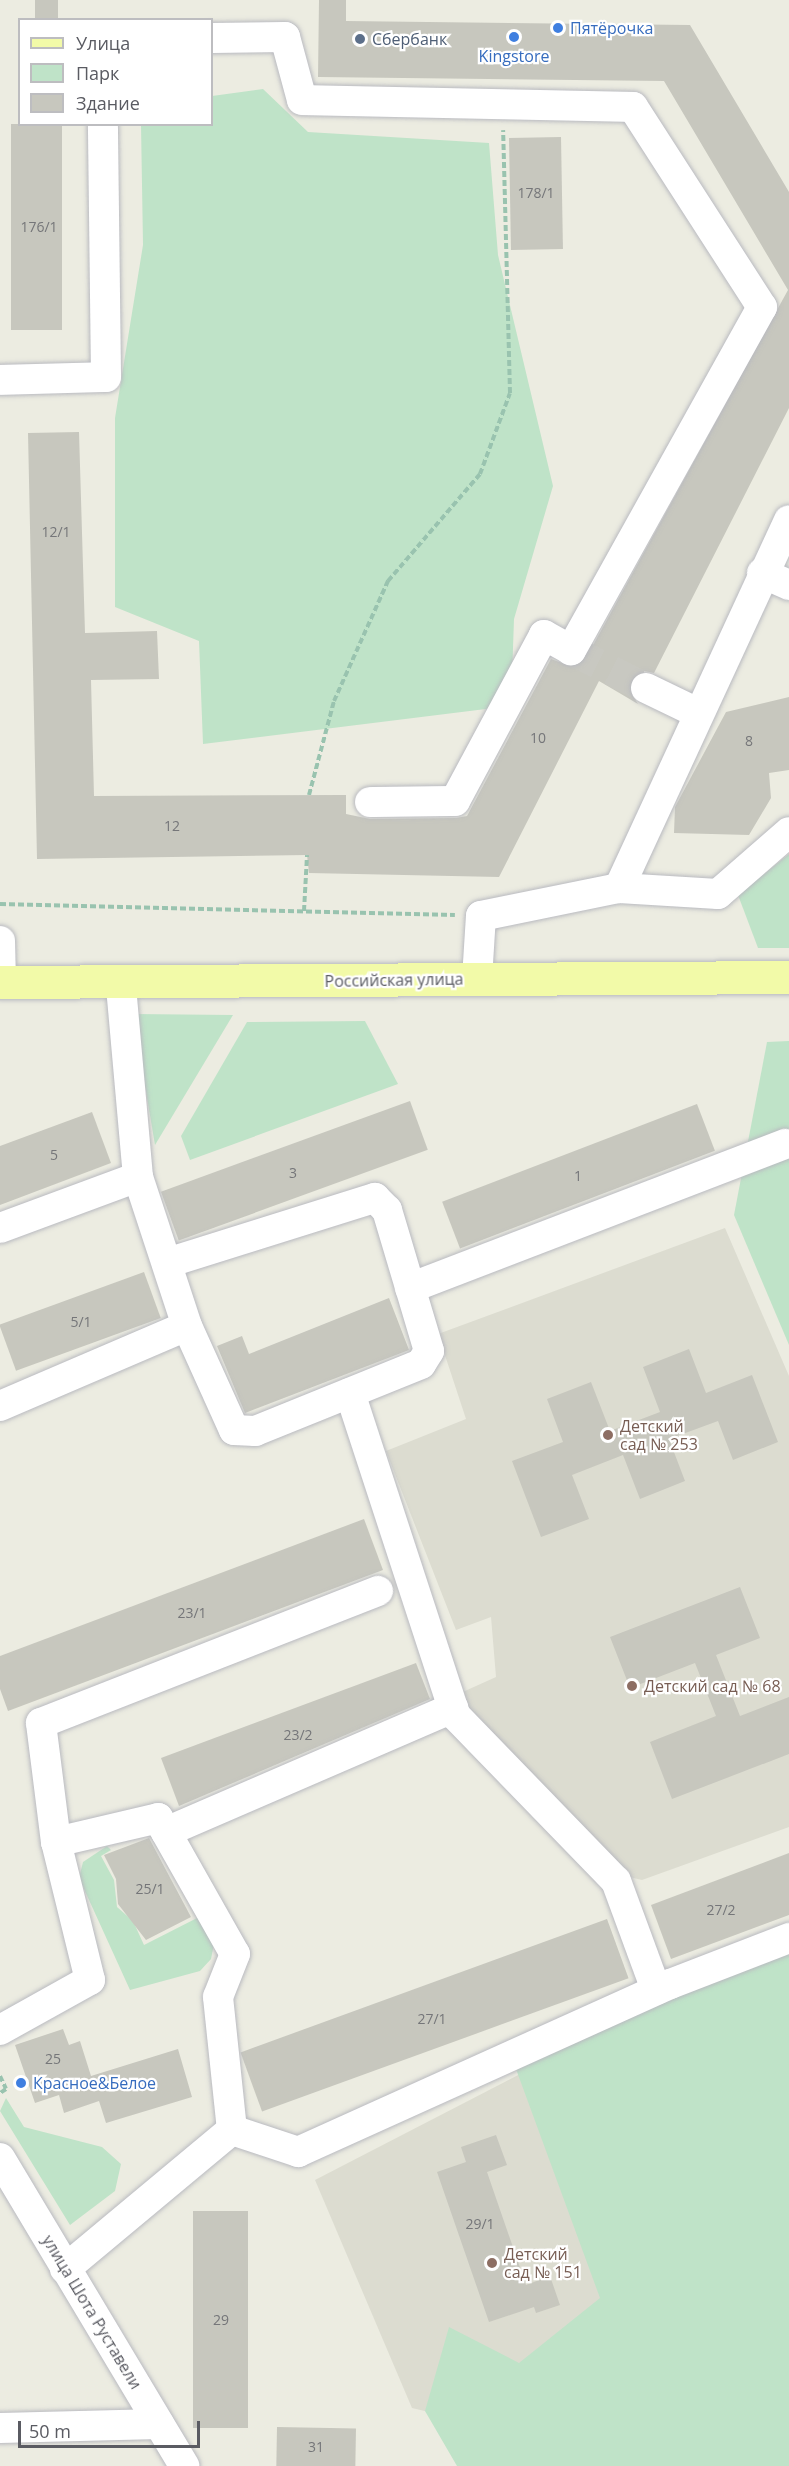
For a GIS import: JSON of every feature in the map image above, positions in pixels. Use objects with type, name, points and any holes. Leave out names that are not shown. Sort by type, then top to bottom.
[{"type":"main road","name":"Российская улица","points":[[0,982],[121,985],[789,977]]},
{"type":"street","points":[[213,38],[285,37],[302,100],[633,107],[762,307],[572,650],[544,634],[455,801],[370,802]]},
{"type":"street","points":[[0,380],[106,377],[103,126]]},
{"type":"street","points":[[619,888],[762,573],[789,520]]},
{"type":"street","points":[[762,573],[789,585]]},
{"type":"street","points":[[646,688],[698,713]]},
{"type":"street","points":[[477,979],[481,916],[619,888],[718,894],[789,832]]},
{"type":"street","points":[[0,941],[0,982]]},
{"type":"street","points":[[121,985],[138,1177],[187,1326],[234,1431],[255,1431],[421,1364],[429,1351],[387,1210],[375,1198],[167,1263]]},
{"type":"street","points":[[410,1288],[785,1144]]},
{"type":"street","points":[[0,1228],[138,1177]]},
{"type":"street","points":[[0,1406],[187,1326]]},
{"type":"street","points":[[350,1393],[453,1708],[616,1881],[656,1990]]},
{"type":"street","points":[[0,2030],[90,1980],[56,1842],[41,1723],[378,1591]]},
{"type":"street","points":[[166,1832],[453,1708]]},
{"type":"street","points":[[56,1842],[158,1818],[236,1954],[218,1997],[232,2130]]},
{"type":"street","points":[[232,2130],[298,2152],[656,1990],[789,1938]]},
{"type":"street","points":[[66,2268],[232,2130]]},
{"type":"street","name":"улица Шота Руставели","points":[[1,2161],[184,2466]]},
{"type":"street","points":[[0,2428],[159,2424]]},
{"type":"path","points":[[309,795],[334,701],[388,581],[480,474],[510,393],[501,104]]},
{"type":"path","points":[[304,911],[307,855]]},
{"type":"path","points":[[0,904],[481,916]]},
{"type":"path","points":[[0,2076],[6,2089],[0,2092]]},
{"type":"shaded area","points":[[725,1228],[789,1376],[789,1827],[642,1880],[596,1869],[456,1695],[496,1677],[491,1617],[456,1630],[386,1451],[466,1419],[438,1334]]},
{"type":"shaded area","name":"Детский сад № 151","points":[[553,2057],[665,2347],[488,2426],[412,2408],[315,2180]]},
{"type":"green space","points":[[263,89],[308,132],[489,143],[498,255],[553,486],[514,619],[511,706],[203,744],[199,641],[115,607],[115,418],[143,245],[141,126],[213,126],[213,96]]},
{"type":"green space","points":[[789,854],[789,948],[758,948],[738,895]]},
{"type":"green space","points":[[133,1014],[233,1015],[155,1145]]},
{"type":"green space","points":[[365,1021],[398,1084],[190,1160],[181,1136],[247,1022]]},
{"type":"green space","points":[[789,1041],[789,1345],[734,1215],[767,1042]]},
{"type":"green space","points":[[107,1846],[111,1850],[101,1856],[114,1880],[117,1907],[133,1921],[144,1945],[199,1917],[214,1944],[211,1959],[200,1971],[130,1990],[79,1878],[83,1862]]},
{"type":"green space","points":[[789,1948],[789,2466],[457,2466],[425,2411],[449,2327],[519,2363],[600,2298],[509,2050]]},
{"type":"green space","points":[[6,2098],[24,2127],[102,2147],[121,2164],[115,2191],[70,2225],[0,2111]]},
{"type":"building","points":[[35,0],[58,0],[58,18],[35,18]]},
{"type":"building","points":[[319,0],[346,0],[346,21],[690,25],[789,192],[789,408],[654,673],[644,671],[631,680],[629,690],[638,704],[599,681],[499,877],[309,873],[307,855],[37,859],[28,433],[79,432],[85,633],[157,631],[159,679],[91,680],[94,796],[346,795],[346,814],[370,819],[467,816],[551,659],[576,668],[586,658],[788,290],[664,81],[318,77]]},
{"type":"building","points":[[11,124],[62,126],[62,330],[11,330]]},
{"type":"building","points":[[561,137],[563,249],[511,250],[509,138]]},
{"type":"building","points":[[789,697],[789,770],[769,773],[771,798],[749,835],[674,833],[675,807],[726,712]]},
{"type":"building","points":[[410,1101],[428,1150],[179,1240],[161,1192]]},
{"type":"building","points":[[697,1104],[715,1151],[460,1249],[442,1202]]},
{"type":"building","points":[[92,1112],[111,1163],[0,1205],[0,1146]]},
{"type":"building","points":[[144,1272],[161,1318],[16,1371],[0,1324]]},
{"type":"building","points":[[389,1298],[409,1350],[245,1413],[217,1346],[242,1336],[249,1354]]},
{"type":"building","points":[[689,1349],[706,1393],[752,1375],[778,1442],[733,1460],[718,1421],[669,1439],[685,1481],[640,1499],[623,1455],[572,1475],[589,1519],[541,1537],[512,1461],[563,1442],[547,1399],[591,1382],[610,1431],[660,1412],[643,1367]]},
{"type":"building","points":[[364,1519],[383,1570],[8,1711],[0,1689],[0,1656]]},
{"type":"building","points":[[740,1587],[760,1638],[716,1655],[740,1716],[789,1697],[789,1754],[672,1799],[650,1742],[716,1716],[695,1663],[630,1688],[610,1637]]},
{"type":"building","points":[[416,1663],[430,1699],[179,1806],[161,1758]]},
{"type":"building","points":[[149,1838],[191,1917],[146,1940],[118,1904],[116,1879],[104,1855]]},
{"type":"building","points":[[789,1853],[789,1915],[671,1959],[651,1905]]},
{"type":"building","points":[[607,1919],[629,1978],[262,2112],[241,2052]]},
{"type":"building","points":[[63,2029],[69,2045],[80,2041],[91,2076],[178,2049],[192,2097],[106,2123],[99,2101],[64,2113],[59,2095],[35,2103],[15,2045]]},
{"type":"building","points":[[496,2135],[507,2165],[487,2172],[526,2285],[550,2276],[560,2305],[536,2313],[534,2307],[489,2322],[437,2172],[466,2162],[461,2147]]},
{"type":"building","points":[[193,2211],[248,2211],[248,2428],[193,2428]]},
{"type":"building","points":[[277,2427],[356,2428],[355,2466],[276,2466]]},
{"type":"tunnel","points":[[571,650],[646,688]]},
{"type":"place","name":"Пятёрочка","points":[[558,28]]},
{"type":"place","name":"Kingstore","points":[[514,37]]},
{"type":"place","name":"Сбербанк","points":[[360,39]]},
{"type":"place","name":"Детский сад № 253","points":[[608,1435]]},
{"type":"place","name":"Детский сад № 68","points":[[632,1686]]},
{"type":"place","name":"Красное&Белое","points":[[21,2083]]},
{"type":"place","name":"Детский сад № 151","points":[[492,2263]]}]
